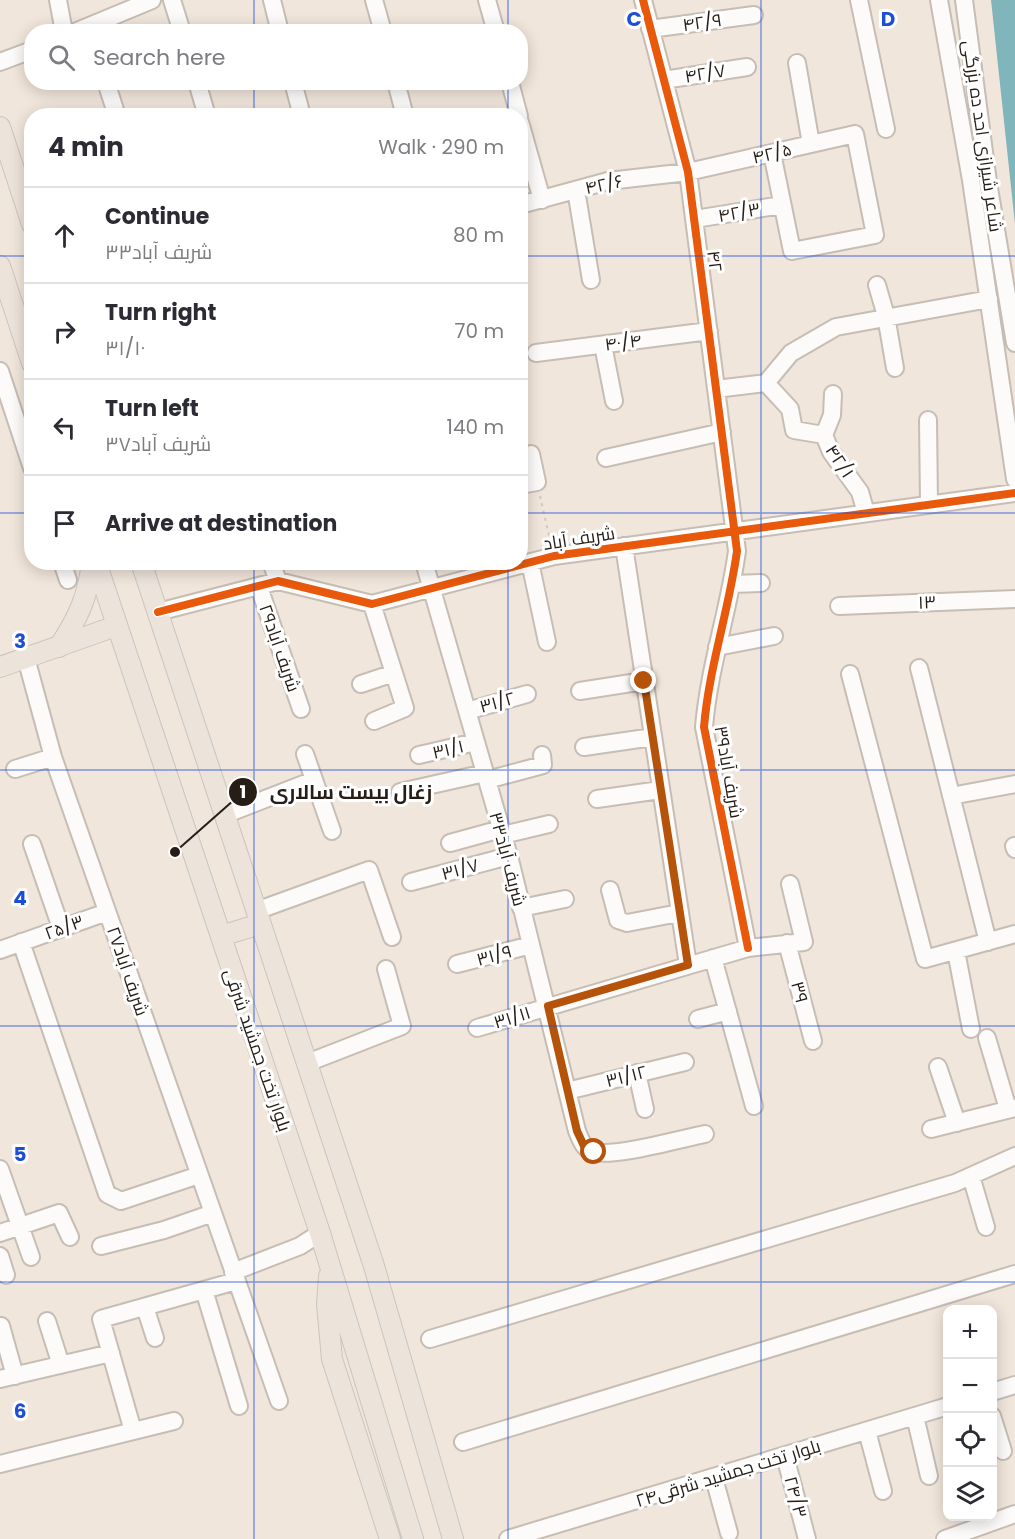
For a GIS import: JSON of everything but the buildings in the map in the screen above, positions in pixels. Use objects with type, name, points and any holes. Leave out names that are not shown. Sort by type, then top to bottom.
[{"type":"main road","points":[[0,127],[24,200]]},
{"type":"main road","points":[[0,266],[24,323]]},
{"type":"main road","points":[[58,647],[75,622],[89,591],[93,570]]},
{"type":"main road","name":"بلوار تخت جمشید شرقی","points":[[97,570],[320,1233],[413,1539]]},
{"type":"main road","points":[[144,570],[374,1266],[453,1539]]},
{"type":"main road","points":[[0,667],[116,626]]},
{"type":"main road","points":[[221,936],[258,917]]},
{"type":"main road","points":[[330,1264],[327,1304],[332,1359],[390,1539]]},
{"type":"street","points":[[58,0],[62,24]]},
{"type":"street","points":[[97,24],[152,0]]},
{"type":"street","points":[[172,0],[180,24]]},
{"type":"street","points":[[272,0],[278,24]]},
{"type":"street","points":[[374,0],[381,24]]},
{"type":"street","points":[[487,0],[494,24]]},
{"type":"street","name":"۴۲","points":[[643,0],[688,172],[734,531]]},
{"type":"street","points":[[859,0],[886,129]]},
{"type":"street","points":[[939,0],[989,299],[1015,479]]},
{"type":"street","name":"شاعر شیرازی احد ده بزرگی","points":[[964,0],[988,182],[1015,343]]},
{"type":"street","name":"۴۲/۹","points":[[650,29],[754,15]]},
{"type":"street","points":[[0,63],[24,53]]},
{"type":"street","points":[[797,63],[811,144]]},
{"type":"street","name":"۴۲/۷","points":[[664,80],[747,67]]},
{"type":"street","points":[[109,90],[114,108]]},
{"type":"street","points":[[199,90],[205,108]]},
{"type":"street","points":[[295,90],[300,108]]},
{"type":"street","points":[[398,90],[403,108]]},
{"type":"street","points":[[512,90],[517,108]]},
{"type":"street","name":"۴۲/۵","points":[[688,172],[855,134],[875,235],[792,252],[783,204]]},
{"type":"street","points":[[528,151],[542,200]]},
{"type":"street","points":[[772,153],[783,204]]},
{"type":"street","name":"۴۲/۶","points":[[528,203],[608,181],[688,172]]},
{"type":"street","points":[[576,190],[591,280]]},
{"type":"street","name":"۴۲/۳","points":[[695,219],[783,204]]},
{"type":"street","points":[[877,285],[886,316],[895,368]]},
{"type":"street","points":[[716,388],[766,383],[791,352],[836,327],[886,316],[989,299]]},
{"type":"street","name":"۴۰/۴","points":[[536,353],[709,331]]},
{"type":"street","points":[[603,345],[614,401]]},
{"type":"street","points":[[0,371],[24,444]]},
{"type":"street","name":"۴۲/۱","points":[[766,383],[790,409],[794,430],[824,435],[831,452],[860,492],[866,513]]},
{"type":"street","points":[[824,435],[832,415],[833,394]]},
{"type":"street","points":[[928,420],[929,504]]},
{"type":"street","points":[[606,458],[722,432]]},
{"type":"street","points":[[529,483],[531,454]]},
{"type":"street","name":"شریف آباد","points":[[530,562],[554,556],[624,546],[1015,493]]},
{"type":"street","name":"شریف آباد۳۹","points":[[734,531],[737,551],[732,584],[707,692],[704,727],[748,948]]},
{"type":"street","points":[[624,546],[678,913],[688,965]]},
{"type":"street","points":[[530,562],[547,642]]},
{"type":"street","points":[[65,570],[68,580]]},
{"type":"street","points":[[158,612],[278,581],[274,570]]},
{"type":"street","name":"شریف آباد۳۳","points":[[426,570],[502,832],[548,1006],[577,1131],[584,1146],[594,1152],[614,1152],[705,1134]]},
{"type":"street","name":"شریف آباد","points":[[278,581],[372,604],[501,570]]},
{"type":"street","points":[[732,584],[761,583]]},
{"type":"street","name":"شریف آباد۲۹","points":[[259,587],[302,709]]},
{"type":"street","name":"۱۳","points":[[839,606],[1015,599]]},
{"type":"street","points":[[372,604],[405,708],[374,721]]},
{"type":"street","points":[[717,647],[774,636]]},
{"type":"street","name":"شریف آباد۲۷","points":[[26,658],[53,757],[279,1401]]},
{"type":"street","points":[[919,668],[988,942]]},
{"type":"street","points":[[361,684],[394,673]]},
{"type":"street","points":[[850,674],[925,959],[1015,934]]},
{"type":"street","points":[[580,691],[644,681]]},
{"type":"street","name":"۳۱/۲","points":[[467,711],[527,694]]},
{"type":"street","points":[[584,747],[653,737]]},
{"type":"street","name":"۳۱/۱","points":[[419,756],[476,742]]},
{"type":"street","points":[[306,754],[332,831]]},
{"type":"street","points":[[400,792],[543,765],[542,755]]},
{"type":"street","points":[[15,769],[53,757]]},
{"type":"street","points":[[224,815],[314,780]]},
{"type":"street","points":[[951,796],[1015,784]]},
{"type":"street","points":[[597,799],[660,790]]},
{"type":"street","points":[[450,843],[549,824]]},
{"type":"street","points":[[32,844],[61,928]]},
{"type":"street","name":"۳۱/۷","points":[[411,882],[508,856]]},
{"type":"street","points":[[258,917],[369,870],[392,937]]},
{"type":"street","name":"۳۹","points":[[790,884],[796,943],[813,1041]]},
{"type":"street","points":[[610,890],[618,920],[627,923],[678,913]]},
{"type":"street","points":[[521,908],[565,899]]},
{"type":"street","name":"۲۵/۳","points":[[0,950],[107,912]]},
{"type":"street","points":[[21,942],[108,1194],[121,1201],[199,1175]]},
{"type":"street","name":"۳۱/۱۱","points":[[477,1028],[748,948],[796,943]]},
{"type":"street","name":"۳۱/۹","points":[[457,964],[531,945]]},
{"type":"street","points":[[956,951],[971,1029]]},
{"type":"street","points":[[713,958],[754,1106]]},
{"type":"street","points":[[307,1063],[402,1026],[386,969]]},
{"type":"street","points":[[698,1019],[728,1011]]},
{"type":"street","points":[[931,1130],[1011,1108],[987,1038]]},
{"type":"street","name":"۳۱/۱۲","points":[[567,1091],[684,1062]]},
{"type":"street","points":[[938,1067],[957,1123]]},
{"type":"street","points":[[637,1073],[645,1110]]},
{"type":"street","points":[[430,1339],[955,1183],[1015,1156]]},
{"type":"street","points":[[0,1169],[31,1257]]},
{"type":"street","points":[[971,1176],[986,1227]]},
{"type":"street","points":[[101,1246],[164,1230],[213,1213]]},
{"type":"street","points":[[0,1233],[59,1214],[70,1237]]},
{"type":"street","points":[[134,1431],[100,1319],[204,1290],[300,1246],[320,1233]]},
{"type":"street","points":[[0,1256],[6,1275]]},
{"type":"street","points":[[463,1442],[1015,1274]]},
{"type":"street","points":[[204,1290],[238,1406]]},
{"type":"street","points":[[144,1307],[155,1338]]},
{"type":"street","points":[[47,1321],[61,1365]]},
{"type":"street","points":[[1,1326],[8,1378],[111,1353]]},
{"type":"street","points":[[997,1391],[1015,1385]]},
{"type":"street","name":"بلوار تخت جمشید شرقی۲۴","points":[[508,1539],[943,1408]]},
{"type":"street","points":[[915,1416],[929,1476]]},
{"type":"street","points":[[0,1464],[174,1421]]},
{"type":"street","points":[[997,1430],[1003,1451]]},
{"type":"street","points":[[867,1431],[883,1491]]},
{"type":"street","name":"۲۴/۳","points":[[785,1456],[807,1539]]},
{"type":"street","points":[[714,1478],[729,1533]]},
{"type":"street","points":[[945,1539],[1015,1514]]},
{"type":"path","points":[[529,483],[554,556]]},
{"type":"water","points":[[991,0],[1015,0],[1015,224]]},
{"type":"cycle path","points":[[643,0],[688,172],[737,551],[710,682],[704,727],[748,948]]},
{"type":"cycle path","points":[[528,563],[554,556],[1015,493]]},
{"type":"cycle path","points":[[158,612],[278,581],[372,604],[501,570]]},
{"type":"place","name":"زغال بیست سالاری","points":[[175,852]]},
{"type":"route","points":[[594,1152],[584,1146],[577,1131],[548,1006],[688,965],[678,913],[644,681]]}]
